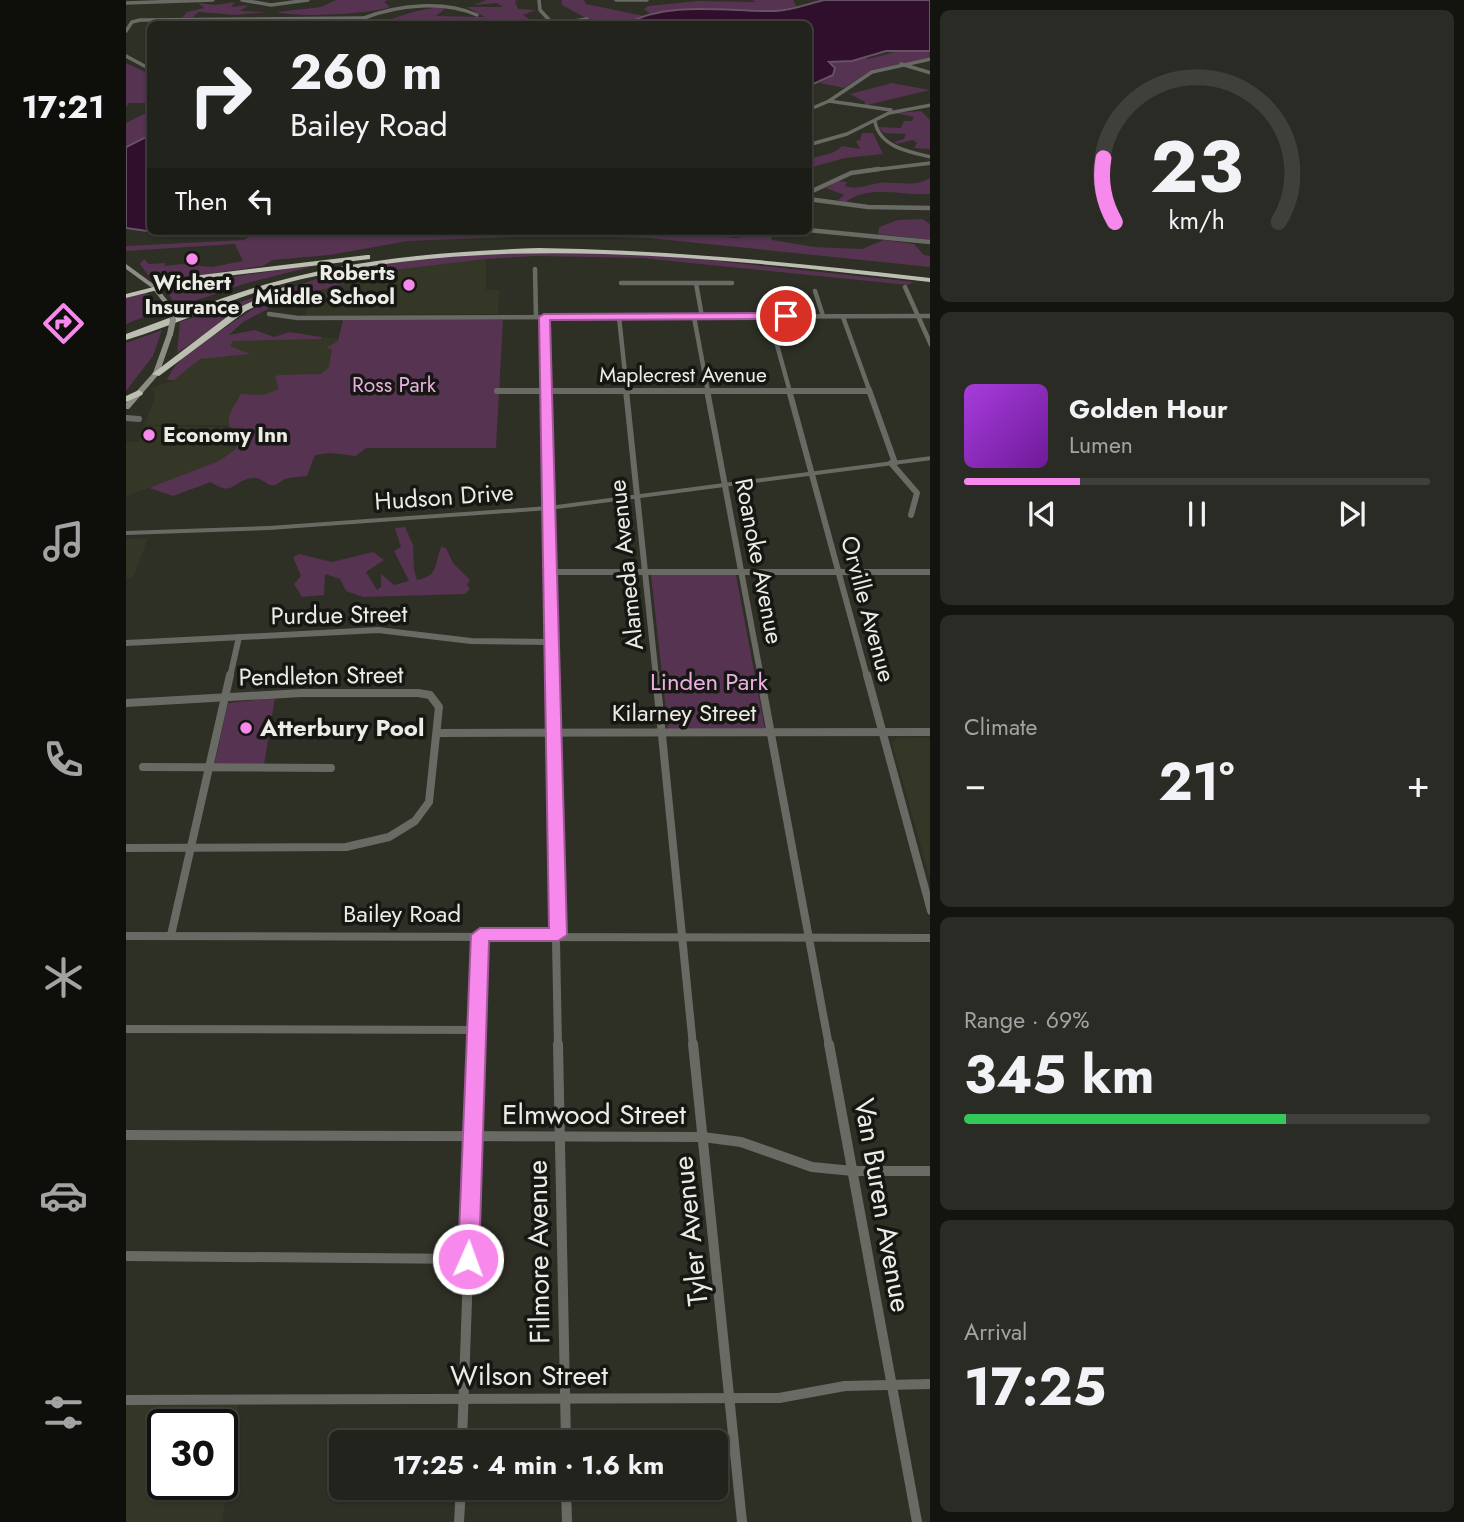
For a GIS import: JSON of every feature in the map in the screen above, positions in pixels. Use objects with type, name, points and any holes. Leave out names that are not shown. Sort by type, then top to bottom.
[{"type":"highway","points":[[126,296],[155,286],[241,271],[500,243],[589,243],[663,248],[930,278]]},
{"type":"highway","points":[[126,339],[253,291],[371,263],[487,250],[602,248],[930,278]]},
{"type":"highway","points":[[126,331],[255,285],[388,255]]},
{"type":"highway","points":[[156,374],[216,327],[263,298],[327,274],[371,263]]},
{"type":"highway","points":[[126,399],[139,393]]},
{"type":"main road","points":[[126,266],[155,286],[173,320],[156,374],[126,407]]},
{"type":"street","points":[[126,3],[213,0]]},
{"type":"street","points":[[242,0],[274,5],[308,0]]},
{"type":"street","points":[[539,0],[541,10],[552,21]]},
{"type":"street","points":[[616,0],[648,0]]},
{"type":"street","points":[[220,21],[267,20],[274,5]]},
{"type":"street","points":[[310,21],[364,18],[385,10],[423,5],[456,7],[477,15]]},
{"type":"street","points":[[574,21],[587,19]]},
{"type":"street","points":[[246,20],[255,21]]},
{"type":"street","points":[[126,32],[132,22],[166,21]]},
{"type":"street","points":[[126,58],[147,68]]},
{"type":"street","points":[[812,108],[830,101],[863,76],[899,63],[930,59]]},
{"type":"street","points":[[899,63],[930,73]]},
{"type":"street","points":[[830,101],[859,107],[930,110]]},
{"type":"street","points":[[812,144],[860,129],[887,114],[930,104]]},
{"type":"street","points":[[859,107],[879,117]]},
{"type":"street","points":[[875,122],[876,131]]},
{"type":"street","points":[[860,129],[876,131],[897,146],[930,160]]},
{"type":"street","points":[[812,191],[851,173],[930,160]]},
{"type":"street","points":[[812,200],[868,207],[930,208]]},
{"type":"street","points":[[812,230],[930,243]]},
{"type":"street","name":"Filmore Avenue","points":[[535,269],[546,391],[565,1430]]},
{"type":"street","points":[[621,283],[732,284]]},
{"type":"street","points":[[696,283],[702,317]]},
{"type":"street","points":[[905,287],[930,345]]},
{"type":"street","points":[[815,291],[823,316]]},
{"type":"street","points":[[269,314],[298,318],[930,316]]},
{"type":"street","name":"Orville Avenue","points":[[769,316],[930,911]]},
{"type":"street","name":"Alameda Avenue","points":[[619,317],[684,936]]},
{"type":"street","name":"Roanoke Avenue","points":[[694,317],[810,937]]},
{"type":"street","points":[[843,317],[893,463],[916,491],[911,515]]},
{"type":"street","name":"Maplecrest Avenue","points":[[497,391],[869,391]]},
{"type":"street","points":[[126,418],[139,419]]},
{"type":"street","name":"Hudson Drive","points":[[126,533],[269,528],[549,509],[930,458]]},
{"type":"street","points":[[550,572],[930,572]]},
{"type":"street","name":"Purdue Street","points":[[126,643],[378,630],[471,641],[552,642]]},
{"type":"street","points":[[171,935],[239,637]]},
{"type":"street","name":"Pendleton Street","points":[[126,848],[346,847],[375,842],[394,834],[415,821],[429,803],[433,785],[439,703],[425,693],[226,697]]},
{"type":"street","points":[[126,703],[226,697]]},
{"type":"street","name":"Kilarney Street","points":[[438,733],[930,732]]},
{"type":"street","points":[[143,767],[331,768]]},
{"type":"street","points":[[462,1430],[480,935]]},
{"type":"street","name":"Bailey Road","points":[[126,936],[930,938]]},
{"type":"street","name":"Tyler Avenue","points":[[684,936],[742,1522]]},
{"type":"street","name":"Van Buren Avenue","points":[[810,937],[917,1522]]},
{"type":"street","points":[[126,1029],[476,1030]]},
{"type":"street","name":"Elmwood Street","points":[[126,1135],[703,1137],[741,1142],[812,1167],[853,1171],[930,1171]]},
{"type":"street","points":[[126,1256],[468,1259]]},
{"type":"street","name":"Wilson Street","points":[[126,1400],[779,1398],[845,1386],[930,1384]]},
{"type":"street","points":[[459,1522],[460,1500]]},
{"type":"street","points":[[566,1500],[567,1522]]},
{"type":"shaded area","points":[[824,0],[930,0],[930,51],[886,51],[852,61],[829,62],[835,68],[833,75],[812,85],[812,21],[633,21],[661,12],[680,10],[776,11]]},
{"type":"shaded area","points":[[147,136],[147,231],[126,228],[126,147]]},
{"type":"shaded area","name":"Roberts Middle School","points":[[486,259],[486,290],[499,290],[498,314],[305,315],[312,292],[402,269]]},
{"type":"shaded area","points":[[231,337],[338,338],[324,399],[237,398],[228,425],[144,425],[155,397],[152,388],[174,380],[192,362],[209,357]]},
{"type":"shaded area","points":[[146,426],[246,428],[240,444],[217,443],[240,445],[235,457],[126,496],[126,442],[138,442]]},
{"type":"shaded area","points":[[148,538],[133,578],[126,578],[126,539]]},
{"type":"shaded area","points":[[898,738],[930,738],[930,879],[892,742]]},
{"type":"shaded area","points":[[240,1399],[238,1413],[238,1409],[147,1409],[147,1500],[225,1500],[222,1522],[126,1522],[126,1400]]},
{"type":"green space","points":[[336,0],[388,0],[384,2],[390,7],[367,12],[334,14],[300,15],[277,12],[321,7]]},
{"type":"green space","points":[[486,0],[519,0],[515,1],[518,9],[536,10],[523,15],[532,21],[385,21],[421,10],[444,7],[436,16],[485,17],[466,7],[503,7],[497,3],[474,5]]},
{"type":"green space","points":[[562,0],[584,0],[586,4],[644,16],[631,21],[593,21],[562,5]]},
{"type":"green space","points":[[752,0],[793,0],[796,6],[777,11],[696,9],[652,15],[644,9],[648,6],[698,1],[756,2]]},
{"type":"green space","points":[[235,2],[231,7],[249,5],[240,11],[267,12],[234,15],[199,12],[193,17],[182,18],[187,12],[204,8],[198,3],[215,5]]},
{"type":"green space","points":[[929,51],[930,58],[872,70],[844,88],[820,83],[833,75],[829,62],[852,61],[863,56],[868,59],[895,52]]},
{"type":"green space","points":[[126,63],[147,73],[147,103],[129,103],[126,107]]},
{"type":"green space","points":[[892,83],[930,90],[864,106],[865,102],[850,94]]},
{"type":"green space","points":[[921,111],[930,120],[930,149],[914,148],[917,143],[913,140],[897,144],[894,142],[904,139],[906,134],[884,133],[878,127],[901,128],[904,121],[912,121],[914,117],[895,113]]},
{"type":"green space","points":[[147,112],[145,137],[126,147],[126,123]]},
{"type":"green space","points":[[862,133],[873,133],[883,154],[845,158],[812,167],[812,158],[831,153],[842,146],[860,149],[856,141],[860,140]]},
{"type":"green space","points":[[930,178],[930,194],[875,192],[865,193],[846,202],[838,200],[844,195],[826,188],[838,181],[847,182],[845,186],[854,188],[879,183],[918,183]]},
{"type":"green space","points":[[922,219],[930,224],[930,240],[878,234],[879,227],[898,220]]},
{"type":"green space","points":[[523,235],[408,241],[330,255],[273,260],[263,266],[162,281],[148,275],[140,264],[144,259],[149,264],[165,263],[165,266],[181,264],[212,267],[243,261],[235,244],[126,251],[126,246],[244,240],[250,236]]},
{"type":"green space","points":[[551,235],[703,235],[736,238],[742,235],[770,235],[772,240],[815,247],[862,249],[884,240],[914,244],[924,255],[930,256],[930,267],[649,238]]},
{"type":"green space","points":[[536,251],[671,256],[914,282],[908,285],[642,258],[535,256],[402,269],[289,298],[243,322],[229,335],[255,330],[274,337],[289,332],[322,337],[321,339],[233,341],[230,346],[250,354],[200,359],[174,380],[167,380],[178,363],[194,348],[261,304],[293,287],[352,270],[413,260]]},
{"type":"green space","points":[[326,263],[247,283],[177,307],[164,287]]},
{"type":"green space","points":[[297,283],[250,303],[177,353],[180,322]]},
{"type":"green space","points":[[146,292],[159,311],[126,324],[126,298]]},
{"type":"green space","name":"Ross Park","points":[[343,320],[503,320],[496,448],[366,448],[356,456],[330,453],[315,455],[307,476],[285,479],[275,485],[256,478],[230,488],[219,487],[211,482],[173,496],[149,488],[219,461],[236,449],[242,429],[229,427],[229,418],[241,394],[264,395],[279,389],[275,377],[279,375],[321,374],[329,367],[332,349],[326,348],[338,341]]},
{"type":"green space","points":[[162,330],[153,356],[126,391],[126,343]]},
{"type":"green space","points":[[405,527],[413,545],[417,580],[433,572],[441,547],[446,548],[453,563],[470,580],[467,585],[470,589],[465,594],[363,597],[346,591],[340,579],[325,574],[324,595],[302,597],[294,584],[301,576],[293,557],[299,554],[332,562],[373,552],[384,560],[366,572],[377,590],[381,587],[381,574],[394,585],[409,581],[394,551],[401,547],[395,528]]},
{"type":"green space","name":"Linden Park","points":[[651,575],[736,575],[765,729],[668,729]]},
{"type":"green space","name":"Atterbury Pool","points":[[275,698],[264,765],[214,766],[228,703]]},
{"type":"place","name":"Wichert Insurance","points":[[192,259]]},
{"type":"place","name":"Roberts Middle School","points":[[409,285]]},
{"type":"place","name":"Economy Inn","points":[[149,435]]},
{"type":"place","name":"Atterbury Pool","points":[[246,728]]},
{"type":"route","points":[[468,1259],[480,935],[558,935],[544,317],[786,316]]}]
